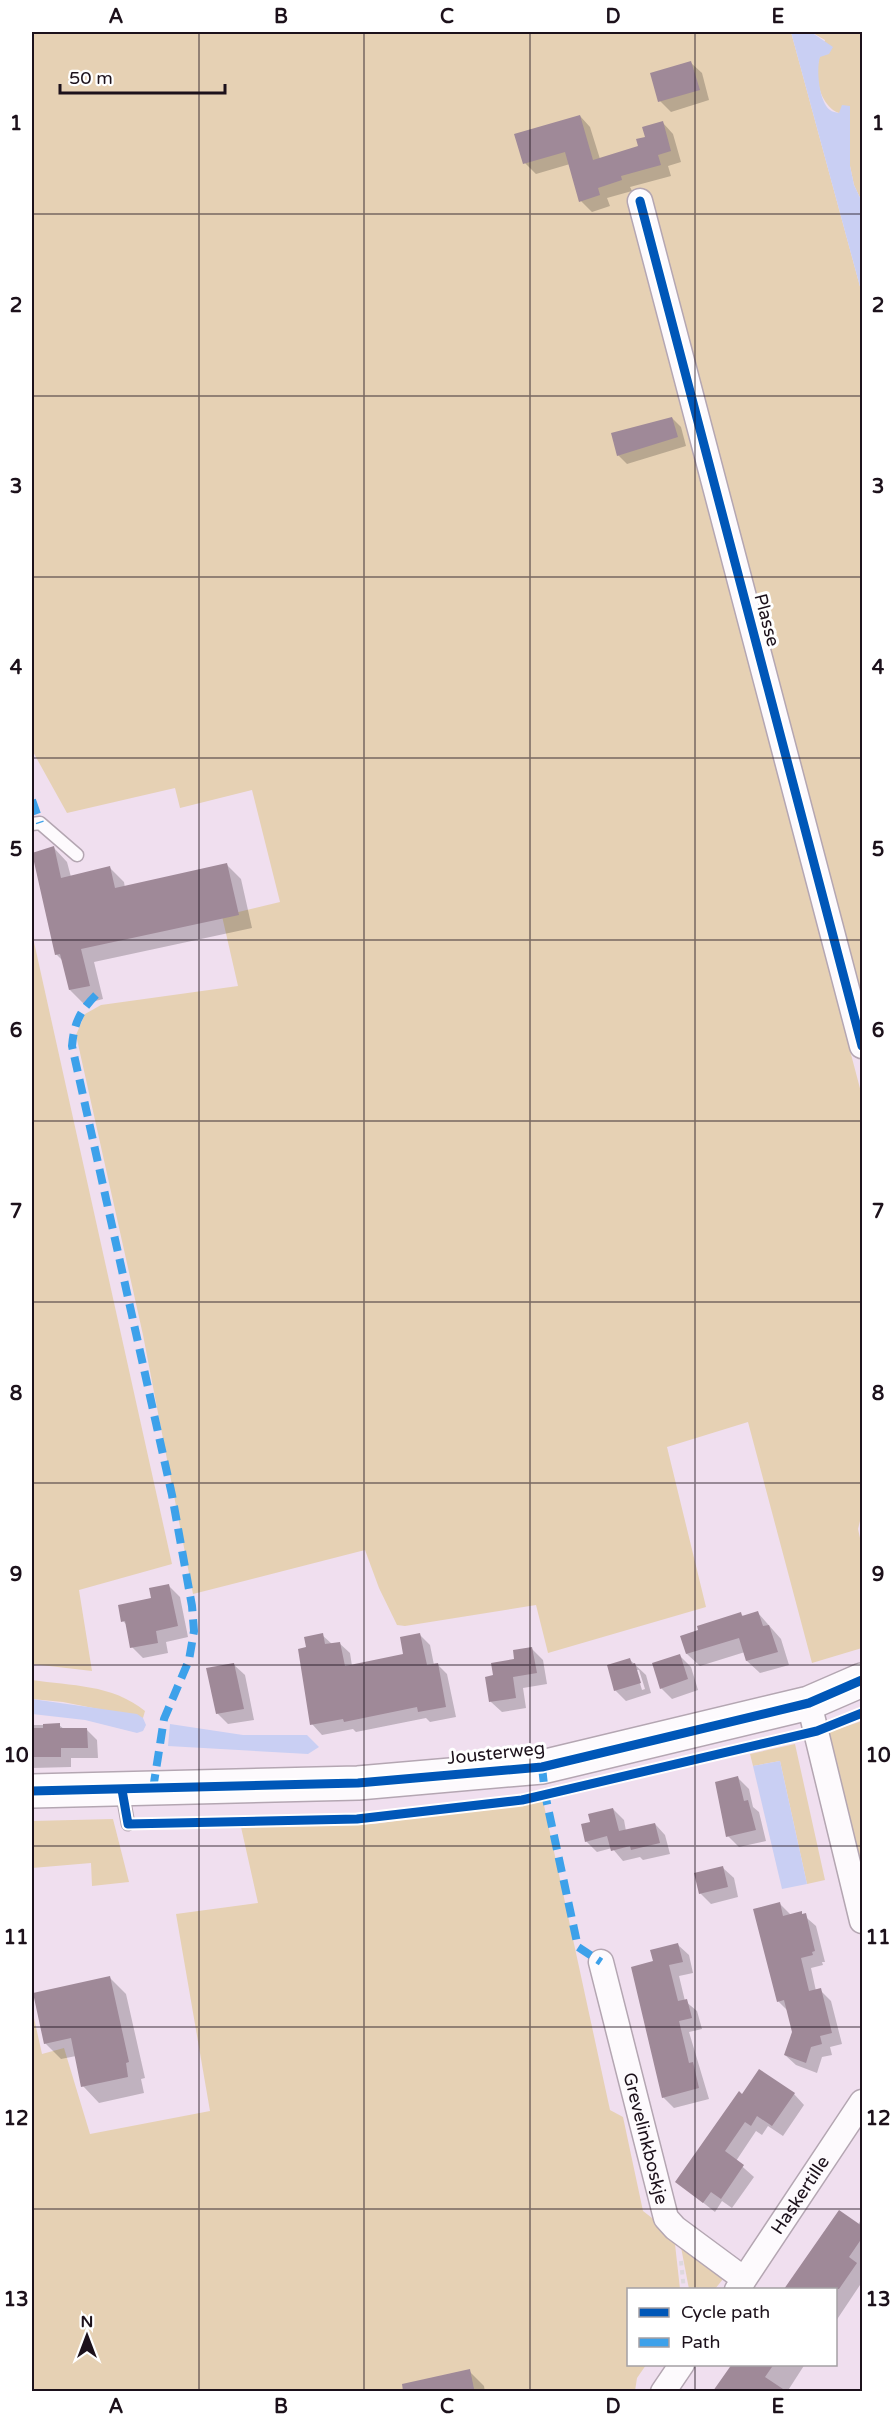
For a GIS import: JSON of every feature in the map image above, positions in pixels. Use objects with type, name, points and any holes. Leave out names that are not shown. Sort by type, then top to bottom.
[{"type":"street","name":"Plasse","points":[[640,201],[862,1046]]},
{"type":"street","name":"Jousterweg","points":[[32,1791],[358,1783],[542,1767],[809,1703],[862,1680]]},
{"type":"street","points":[[809,1703],[862,1921]]},
{"type":"street","name":"Grevelinkboskje","points":[[601,1962],[666,2218],[741,2284]]},
{"type":"street","name":"Haskertille","points":[[741,2284],[862,2102]]},
{"type":"street","points":[[663,2391],[681,2366]]},
{"type":"lane","points":[[32,824],[40,823],[77,855]]},
{"type":"lane","points":[[122,1790],[128,1824]]},
{"type":"shaded area","points":[[32,32],[791,32],[862,294],[862,1014],[647,197],[627,203],[862,1096],[862,1513],[858,1529],[862,1547],[862,1648],[812,1663],[748,1422],[667,1447],[706,1607],[548,1653],[536,1605],[405,1626],[397,1625],[379,1588],[365,1550],[193,1594],[143,1335],[76,1035],[85,1014],[101,1005],[238,986],[222,916],[280,902],[252,790],[180,808],[175,788],[67,813],[32,750]]},
{"type":"shaded area","points":[[811,32],[862,32],[862,202],[854,185],[839,113],[824,100],[819,86],[817,71],[825,40]]},
{"type":"shaded area","points":[[32,933],[172,1564],[79,1590],[92,1671],[32,1664]]},
{"type":"shaded area","points":[[32,1680],[105,1691],[132,1702],[145,1711],[143,1718],[63,1702],[32,1699]]},
{"type":"shaded area","points":[[862,1721],[862,1873],[829,1732]]},
{"type":"shaded area","points":[[795,1744],[825,1880],[807,1884],[780,1761],[753,1766],[750,1754]]},
{"type":"shaded area","points":[[542,1796],[610,2110],[623,2117],[643,2211],[674,2235],[680,2288],[627,2288],[627,2366],[645,2366],[637,2378],[635,2391],[32,2391],[32,2009],[42,2054],[64,2048],[90,2134],[210,2111],[176,1914],[258,1903],[241,1827],[374,1824]]},
{"type":"shaded area","points":[[113,1819],[129,1882],[92,1886],[91,1863],[32,1868],[32,1821]]},
{"type":"shaded area","points":[[680,2242],[727,2274],[716,2288],[689,2288]]},
{"type":"water","points":[[791,32],[811,32],[833,47],[829,54],[820,57],[819,62],[823,100],[832,111],[839,113],[842,105],[850,106],[850,166],[854,185],[862,202],[862,294]]},
{"type":"water","points":[[32,1699],[137,1714],[143,1718],[146,1725],[143,1731],[137,1733],[85,1720],[32,1714]]},
{"type":"water","points":[[170,1724],[243,1735],[307,1735],[319,1747],[308,1754],[168,1746]]},
{"type":"water","points":[[780,1761],[807,1884],[782,1889],[753,1766]]},
{"type":"building","points":[[691,61],[700,90],[658,102],[650,73]]},
{"type":"building","points":[[580,115],[593,160],[638,146],[636,139],[645,137],[642,127],[663,121],[671,151],[658,155],[661,165],[621,176],[622,180],[598,188],[600,195],[579,202],[565,152],[523,164],[514,134]]},
{"type":"building","points":[[672,417],[678,437],[617,456],[611,433]]},
{"type":"building","points":[[54,846],[61,878],[110,866],[115,888],[227,863],[239,915],[81,949],[90,986],[69,990],[60,954],[55,955],[32,853]]},
{"type":"building","points":[[169,1584],[178,1626],[156,1631],[158,1643],[130,1648],[125,1621],[121,1622],[118,1605],[151,1598],[149,1588]]},
{"type":"building","points":[[758,1611],[763,1626],[769,1625],[778,1652],[746,1661],[739,1638],[686,1654],[680,1636],[698,1630],[697,1626],[741,1612],[742,1616]]},
{"type":"building","points":[[323,1633],[325,1644],[340,1642],[345,1666],[403,1654],[400,1637],[420,1633],[427,1665],[438,1663],[446,1707],[418,1712],[417,1707],[344,1722],[343,1719],[310,1725],[298,1649],[306,1647],[304,1637]]},
{"type":"building","points":[[532,1647],[537,1673],[513,1677],[516,1698],[489,1702],[485,1677],[493,1675],[491,1663],[514,1659],[513,1650]]},
{"type":"building","points":[[680,1654],[688,1679],[660,1689],[652,1663]]},
{"type":"building","points":[[630,1658],[632,1664],[635,1663],[641,1683],[614,1691],[607,1665]]},
{"type":"building","points":[[234,1663],[244,1709],[216,1714],[206,1668]]},
{"type":"building","points":[[60,1723],[60,1728],[87,1728],[88,1748],[61,1748],[61,1757],[32,1757],[32,1728],[43,1728],[43,1724]]},
{"type":"building","points":[[738,1776],[744,1801],[748,1800],[756,1830],[726,1837],[715,1782]]},
{"type":"building","points":[[613,1808],[619,1831],[655,1823],[660,1843],[631,1850],[630,1846],[611,1851],[607,1836],[585,1842],[581,1824],[590,1822],[588,1814]]},
{"type":"building","points":[[723,1866],[728,1887],[699,1894],[694,1873]]},
{"type":"building","points":[[780,1902],[783,1916],[802,1911],[802,1914],[806,1913],[815,1951],[812,1952],[813,1955],[801,1958],[809,1991],[821,1988],[832,2033],[820,2036],[822,2044],[811,2047],[806,2063],[784,2055],[792,2032],[784,2000],[777,2002],[753,1909]]},
{"type":"building","points":[[678,1943],[683,1962],[669,1965],[678,2001],[687,1999],[692,2018],[679,2021],[689,2063],[693,2062],[699,2088],[662,2098],[631,1967],[653,1961],[650,1950]]},
{"type":"building","points":[[110,1976],[129,2062],[126,2063],[128,2077],[81,2087],[71,2038],[44,2044],[33,1993]]},
{"type":"building","points":[[759,2069],[795,2093],[772,2126],[757,2116],[751,2126],[745,2122],[725,2151],[744,2165],[721,2199],[711,2192],[703,2203],[675,2182],[739,2091],[742,2094]]},
{"type":"building","points":[[839,2210],[862,2226],[862,2238],[849,2257],[857,2263],[839,2289],[785,2288]]},
{"type":"building","points":[[731,2366],[773,2366],[765,2377],[786,2391],[713,2391]]},
{"type":"building","points":[[470,2369],[474,2389],[403,2391],[402,2384]]},
{"type":"marked path","points":[[32,800],[40,823]]},
{"type":"marked path","points":[[96,995],[79,1018],[72,1046],[172,1495],[192,1606],[194,1631],[189,1660],[164,1719],[153,1789]]},
{"type":"marked path","points":[[542,1767],[545,1794],[578,1947],[601,1962]]},
{"type":"cycle path","points":[[640,201],[862,1046]]},
{"type":"cycle path","points":[[32,1791],[358,1783],[542,1767],[809,1703],[862,1680]]},
{"type":"cycle path","points":[[122,1790],[128,1824],[357,1819],[522,1800],[817,1731],[862,1713]]}]
